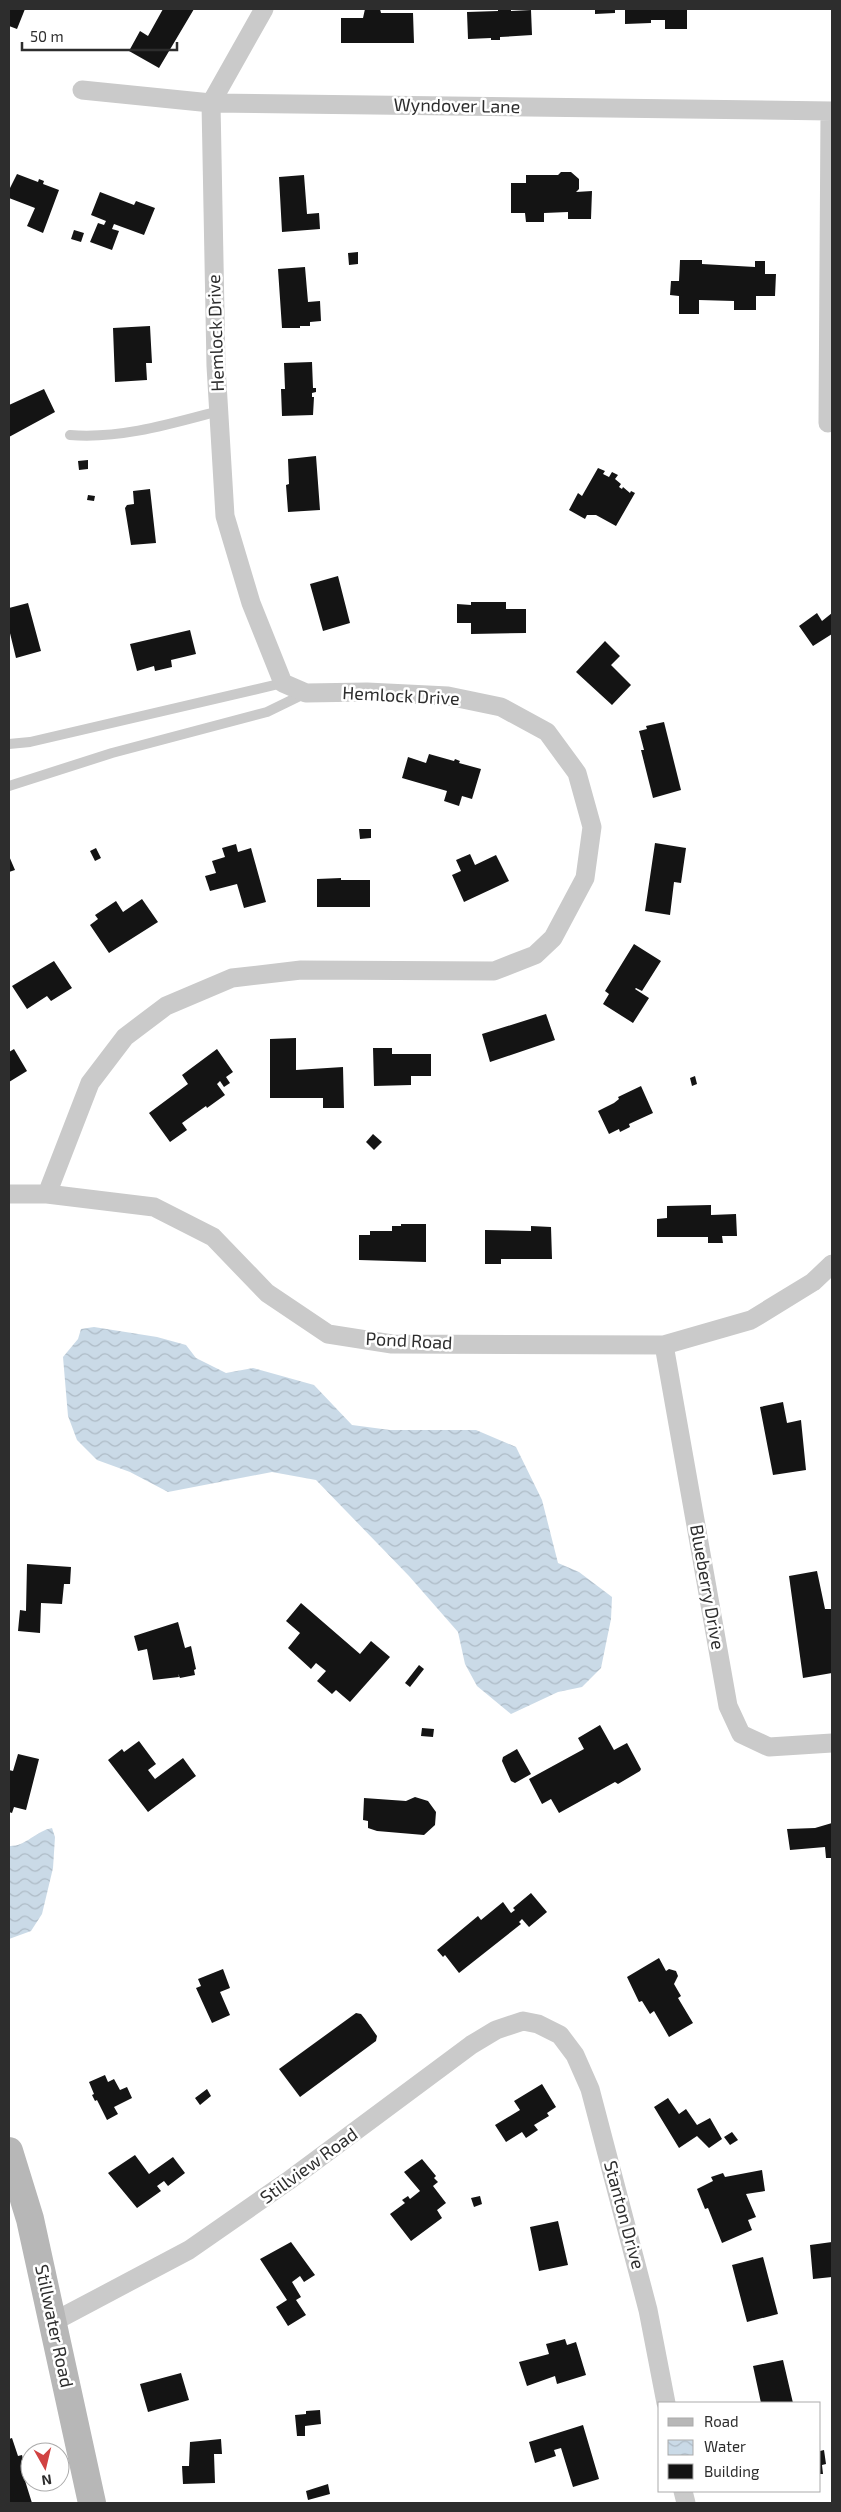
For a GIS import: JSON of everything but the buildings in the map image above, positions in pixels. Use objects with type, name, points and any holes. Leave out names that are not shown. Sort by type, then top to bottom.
[{"type":"main road","name":"Stillwater Road","points":[[9,2150],[30,2218],[92,2503]]},
{"type":"street","points":[[211,103],[264,9]]},
{"type":"street","name":"Wyndover Lane","points":[[82,90],[211,103],[831,111]]},
{"type":"street","name":"Hemlock Drive","points":[[47,1194],[90,1083],[125,1037],[166,1006],[232,978],[301,970],[494,971],[535,955],[553,938],[585,878],[592,827],[576,773],[547,732],[501,707],[448,696],[367,692],[306,693],[283,683],[251,603],[225,516],[216,356],[211,103]]},
{"type":"street","points":[[828,423],[831,111]]},
{"type":"street","name":"Pond Road","points":[[9,1194],[47,1194],[154,1206],[213,1237],[267,1293],[328,1334],[392,1344],[664,1345],[751,1320],[813,1282],[832,1264]]},
{"type":"street","name":"Blueberry Drive","points":[[664,1345],[728,1706],[742,1734],[769,1747],[832,1743]]},
{"type":"street","name":"Stillview Road","points":[[53,2322],[189,2250],[304,2170],[471,2045],[496,2030],[523,2021],[538,2024],[560,2035]]},
{"type":"street","name":"Stanton Drive","points":[[560,2035],[575,2055],[590,2089],[648,2310],[666,2402]]},
{"type":"lane","points":[[70,435],[95,437],[134,432],[219,411]]},
{"type":"lane","points":[[9,744],[30,742],[283,683]]},
{"type":"lane","points":[[9,786],[112,753],[267,712],[306,693]]},
{"type":"water","points":[[94,1327],[157,1337],[186,1345],[196,1358],[226,1373],[253,1368],[314,1385],[352,1425],[390,1430],[476,1430],[516,1447],[542,1500],[558,1563],[579,1572],[612,1597],[611,1619],[601,1668],[582,1687],[558,1692],[511,1714],[477,1686],[465,1664],[458,1632],[409,1576],[316,1480],[272,1472],[168,1492],[130,1472],[97,1460],[77,1440],[68,1416],[63,1357],[78,1339],[81,1329]]},
{"type":"water","points":[[52,1828],[55,1837],[53,1868],[42,1914],[31,1931],[9,1939],[9,1846],[25,1842],[41,1832]]}]
